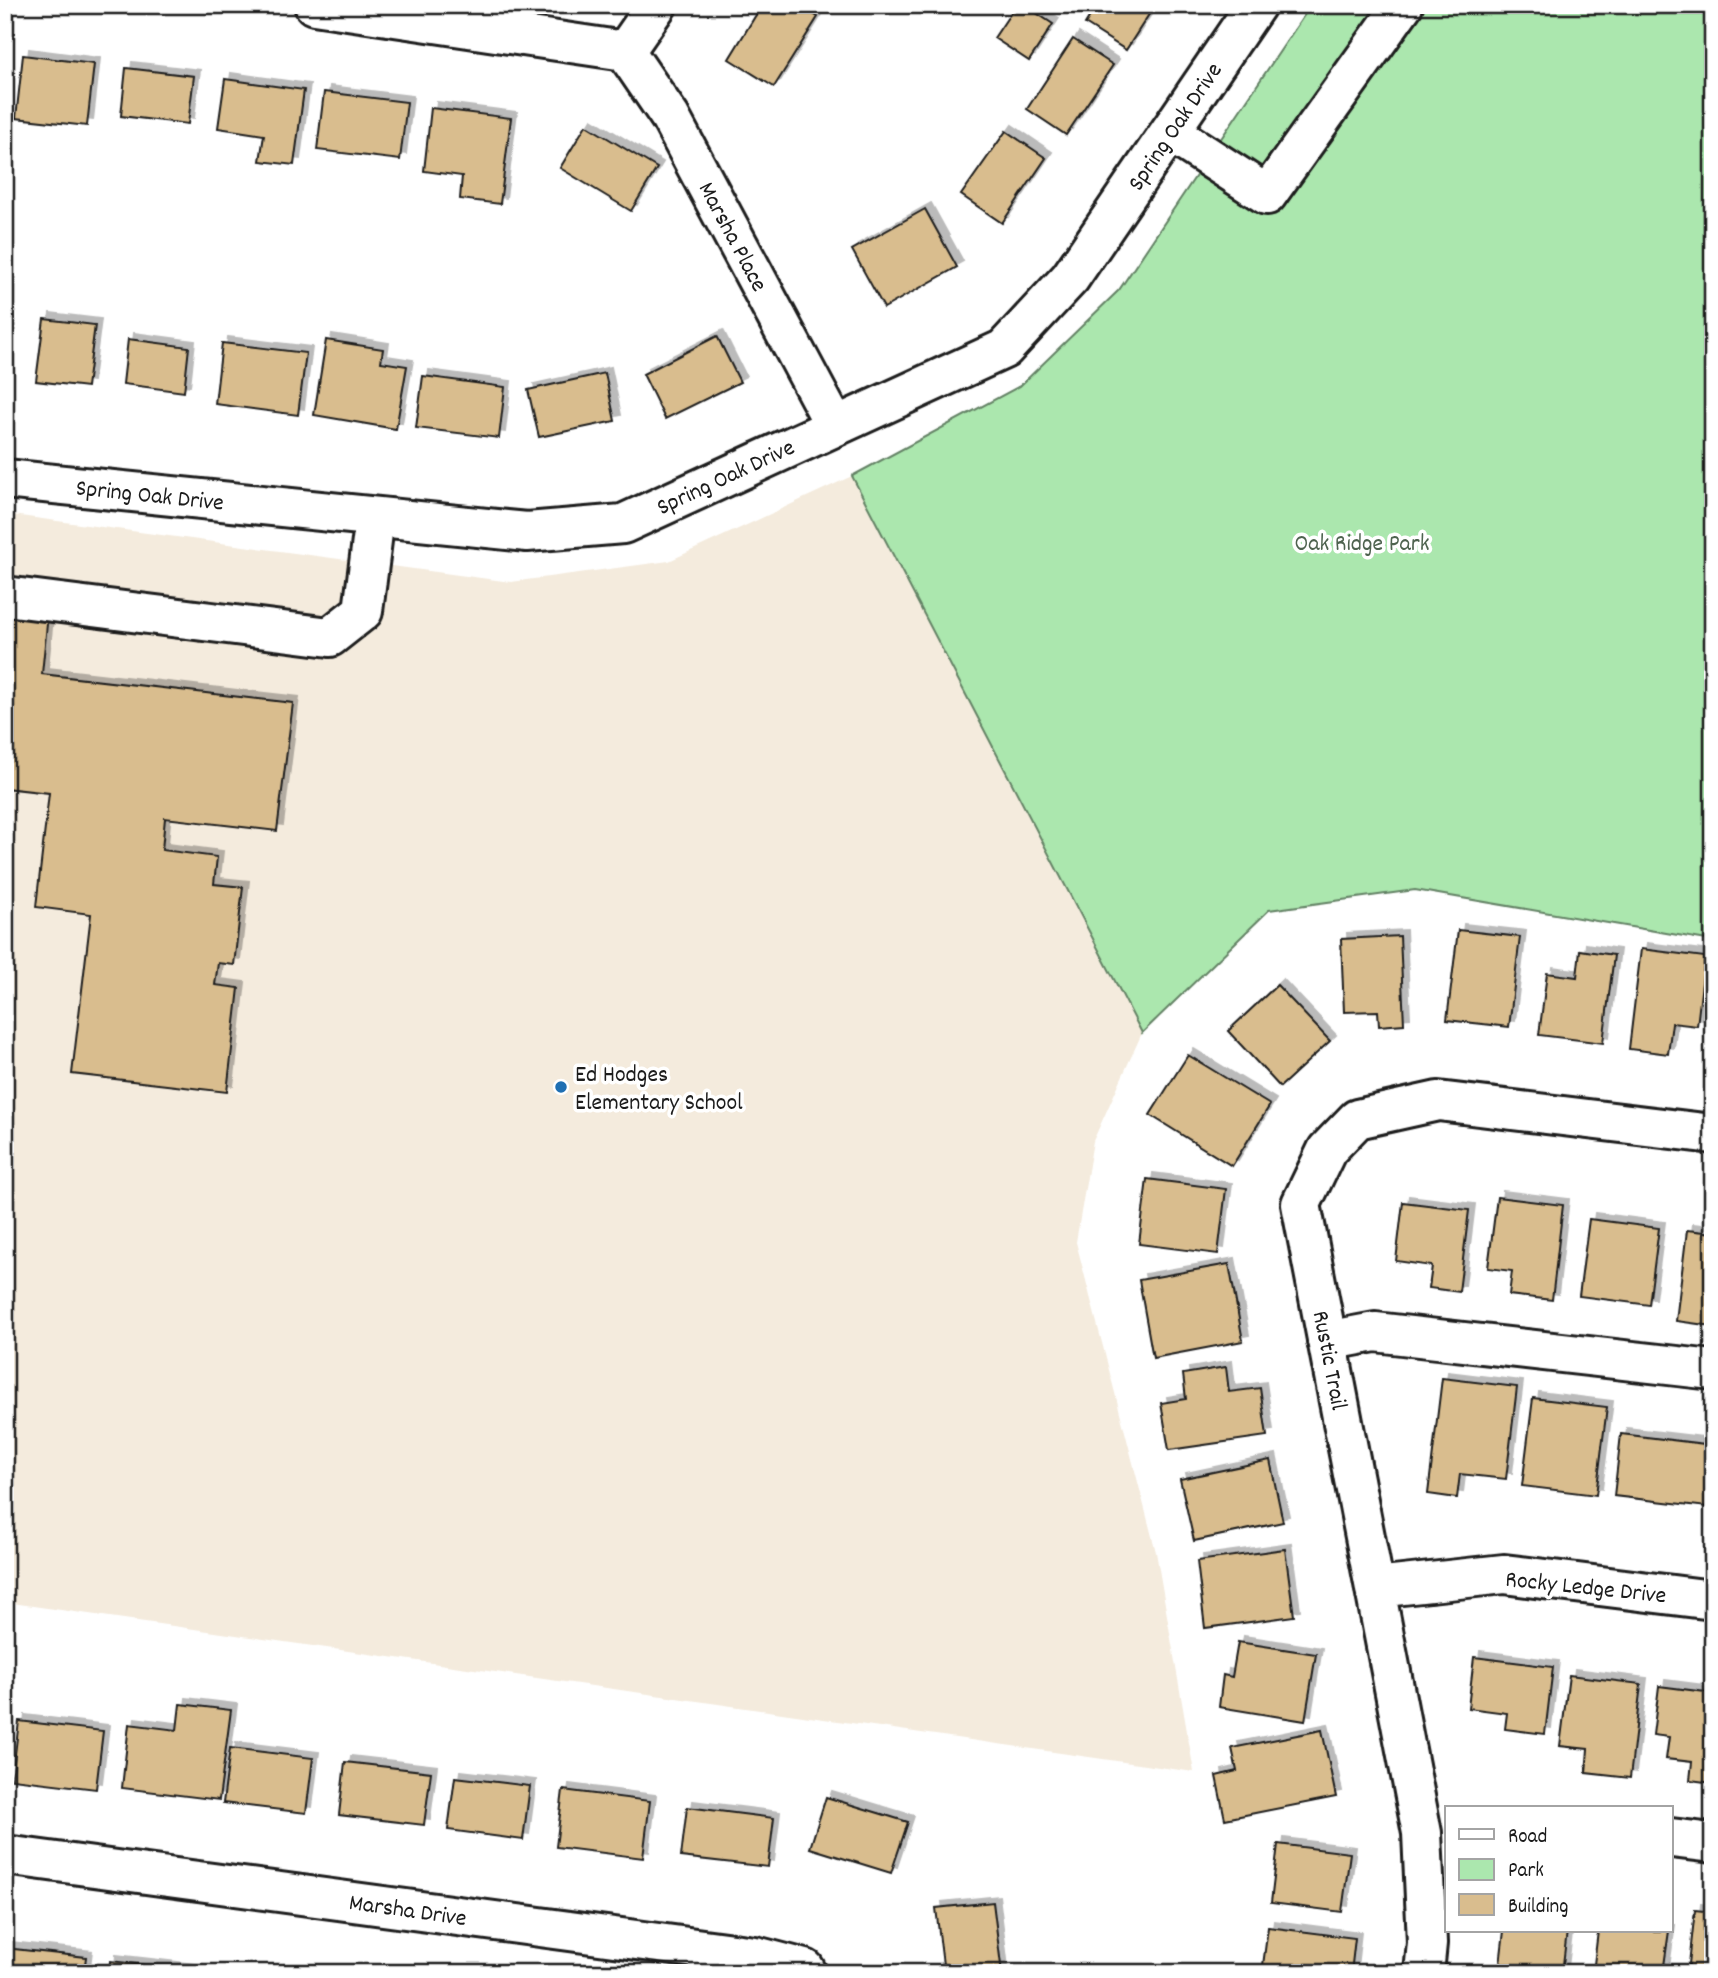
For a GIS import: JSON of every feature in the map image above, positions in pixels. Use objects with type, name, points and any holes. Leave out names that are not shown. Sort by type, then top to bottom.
[{"type":"street","points":[[314,5],[625,51],[657,5]]},
{"type":"street","name":"Spring Oak Drive","points":[[5,479],[527,532],[622,524],[1004,349],[1070,278],[1256,5]]},
{"type":"street","points":[[1170,132],[1267,195],[1403,5]]},
{"type":"street","name":"Marsha Place","points":[[625,51],[670,117],[835,426]]},
{"type":"street","points":[[5,596],[330,637],[363,611],[376,517]]},
{"type":"street","name":"Rustic Trail","points":[[1424,1973],[1427,1943],[1422,1833],[1432,1810],[1375,1588],[1301,1205],[1327,1150],[1357,1119],[1438,1101],[1713,1135]]},
{"type":"street","points":[[1328,1341],[1375,1332],[1713,1370]]},
{"type":"street","name":"Rocky Ledge Drive","points":[[1375,1588],[1504,1574],[1713,1600]]},
{"type":"street","points":[[1672,1838],[1713,1843]]},
{"type":"street","name":"Marsha Drive","points":[[5,1855],[755,1956],[806,1969],[807,1973]]},
{"type":"shaded area","name":"Ed Hodges Elementary School","points":[[852,476],[1142,1033],[1093,1141],[1076,1242],[1156,1552],[1194,1772],[5,1602],[5,514],[511,582],[669,561]]},
{"type":"green space","name":"Oak Ridge Park","points":[[1311,5],[1713,5],[1713,941],[1415,890],[1269,910],[1142,1033],[852,476],[1020,386],[1119,290]]},
{"type":"building","points":[[762,5],[798,5],[818,17],[774,87],[729,59]]},
{"type":"building","points":[[1016,5],[1024,5],[1053,24],[1029,61],[994,38]]},
{"type":"building","points":[[1097,5],[1155,5],[1126,50],[1085,24]]},
{"type":"building","points":[[1073,39],[1113,65],[1066,135],[1027,109]]},
{"type":"building","points":[[23,55],[94,64],[87,126],[16,118]]},
{"type":"building","points":[[126,68],[194,76],[188,124],[121,116]]},
{"type":"building","points":[[225,79],[304,90],[294,165],[260,161],[264,135],[218,128]]},
{"type":"building","points":[[324,92],[407,102],[400,160],[317,150]]},
{"type":"building","points":[[431,108],[511,118],[500,204],[460,199],[462,176],[424,171]]},
{"type":"building","points":[[586,125],[657,168],[631,211],[560,168]]},
{"type":"building","points":[[1006,131],[1046,158],[1002,223],[961,195]]},
{"type":"building","points":[[925,209],[957,267],[884,308],[852,250]]},
{"type":"building","points":[[44,319],[95,325],[87,387],[36,381]]},
{"type":"building","points":[[717,336],[740,382],[665,419],[643,374]]},
{"type":"building","points":[[128,339],[189,347],[184,392],[123,384]]},
{"type":"building","points":[[326,340],[383,349],[381,362],[407,366],[396,429],[314,415]]},
{"type":"building","points":[[222,343],[306,353],[298,415],[215,404]]},
{"type":"building","points":[[605,373],[615,421],[539,437],[528,390]]},
{"type":"building","points":[[423,376],[505,387],[499,438],[416,428]]},
{"type":"building","points":[[5,610],[48,614],[42,674],[293,703],[277,831],[165,818],[162,850],[217,857],[214,884],[243,887],[234,965],[218,963],[215,985],[239,988],[227,1092],[72,1074],[91,914],[36,907],[49,793],[5,788]]},
{"type":"building","points":[[1458,930],[1520,937],[1509,1027],[1447,1020]]},
{"type":"building","points":[[1400,936],[1404,1024],[1379,1026],[1378,1011],[1344,1012],[1341,939]]},
{"type":"building","points":[[1641,949],[1705,957],[1697,1026],[1672,1023],[1668,1054],[1629,1049]]},
{"type":"building","points":[[1580,950],[1614,955],[1603,1043],[1539,1035],[1547,973],[1577,977]]},
{"type":"building","points":[[1277,985],[1330,1041],[1280,1087],[1228,1031]]},
{"type":"building","points":[[1188,1055],[1270,1105],[1232,1166],[1150,1115]]},
{"type":"building","points":[[1147,1179],[1226,1189],[1218,1254],[1139,1244]]},
{"type":"building","points":[[1497,1197],[1563,1205],[1552,1300],[1509,1295],[1512,1271],[1488,1268]]},
{"type":"building","points":[[1403,1202],[1469,1210],[1459,1292],[1429,1288],[1432,1266],[1396,1261]]},
{"type":"building","points":[[1589,1219],[1659,1228],[1649,1305],[1579,1296]]},
{"type":"building","points":[[1687,1230],[1713,1233],[1713,1326],[1676,1321]]},
{"type":"building","points":[[1229,1264],[1243,1341],[1153,1358],[1139,1280]]},
{"type":"building","points":[[1226,1367],[1229,1392],[1260,1388],[1267,1436],[1169,1450],[1161,1403],[1186,1399],[1183,1374]]},
{"type":"building","points":[[1442,1378],[1517,1387],[1506,1479],[1460,1474],[1457,1498],[1428,1494]]},
{"type":"building","points":[[1533,1398],[1607,1407],[1596,1495],[1522,1486]]},
{"type":"building","points":[[1621,1434],[1713,1445],[1707,1507],[1614,1496]]},
{"type":"building","points":[[1270,1460],[1283,1522],[1194,1541],[1180,1479]]},
{"type":"building","points":[[1285,1549],[1294,1616],[1205,1628],[1197,1561]]},
{"type":"building","points":[[1238,1642],[1316,1654],[1305,1721],[1219,1707],[1223,1675],[1232,1677]]},
{"type":"building","points":[[1474,1657],[1553,1667],[1545,1734],[1505,1729],[1507,1713],[1468,1708]]},
{"type":"building","points":[[1569,1675],[1641,1684],[1630,1778],[1586,1773],[1588,1749],[1560,1746]]},
{"type":"building","points":[[1659,1686],[1713,1693],[1713,1783],[1690,1780],[1692,1762],[1666,1759],[1669,1737],[1653,1735]]},
{"type":"building","points":[[180,1704],[231,1710],[219,1800],[122,1788],[129,1724],[177,1730]]},
{"type":"building","points":[[19,1721],[103,1731],[96,1789],[12,1779]]},
{"type":"building","points":[[1322,1730],[1336,1797],[1225,1819],[1216,1776],[1237,1771],[1232,1748]]},
{"type":"building","points":[[230,1748],[313,1758],[306,1813],[223,1803]]},
{"type":"building","points":[[345,1762],[431,1772],[424,1825],[339,1815]]},
{"type":"building","points":[[455,1777],[530,1786],[523,1840],[448,1830]]},
{"type":"building","points":[[563,1790],[650,1801],[643,1858],[556,1847]]},
{"type":"building","points":[[826,1797],[908,1822],[891,1873],[810,1848]]},
{"type":"building","points":[[687,1807],[774,1818],[768,1867],[681,1857]]},
{"type":"building","points":[[1278,1844],[1350,1853],[1342,1912],[1271,1903]]},
{"type":"building","points":[[993,1902],[1002,1973],[944,1973],[936,1908]]},
{"type":"building","points":[[1695,1910],[1713,1912],[1713,1973],[1688,1973]]},
{"type":"building","points":[[1268,1927],[1355,1938],[1351,1973],[1262,1973]]},
{"type":"building","points":[[1504,1932],[1567,1932],[1562,1973],[1499,1973]]},
{"type":"building","points":[[1598,1932],[1669,1932],[1663,1973],[1593,1973]]},
{"type":"building","points":[[5,1948],[86,1957],[84,1973],[5,1973]]},
{"type":"building","points":[[110,1961],[197,1971],[197,1973],[109,1973]]},
{"type":"place","name":"Ed Hodges Elementary School","points":[[561,1087]]}]
